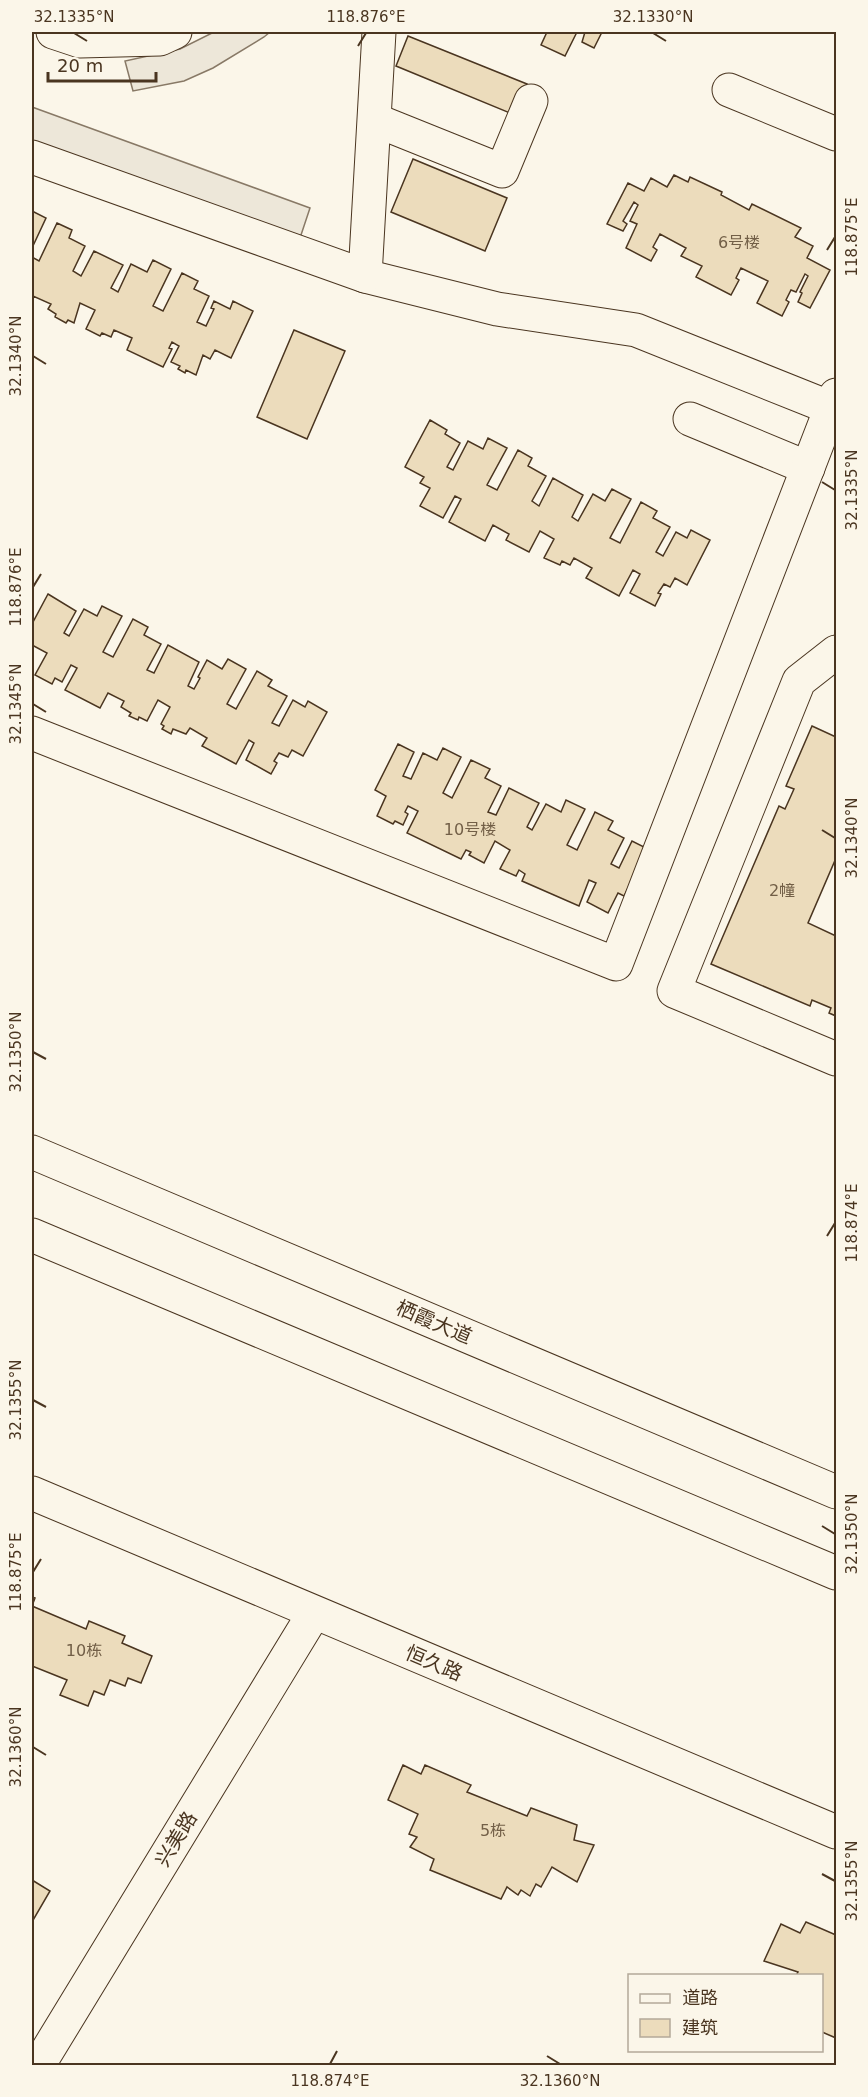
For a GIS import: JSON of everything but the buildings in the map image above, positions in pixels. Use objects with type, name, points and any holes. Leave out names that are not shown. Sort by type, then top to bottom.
[{"type":"street","points":[[53,32],[80,41],[160,39],[175,32]]},
{"type":"street","points":[[366,276],[379,32]]},
{"type":"street","points":[[729,90],[837,134]]},
{"type":"street","points":[[375,120],[502,171],[531,101]]},
{"type":"street","points":[[32,157],[366,276],[497,309],[636,330],[834,402],[616,964],[32,733]]},
{"type":"street","points":[[690,419],[808,468]]},
{"type":"street","points":[[837,652],[800,681],[674,991],[837,1059]]},
{"type":"street","name":"栖霞大道","points":[[32,1152],[837,1492]]},
{"type":"street","points":[[32,1235],[837,1573]]},
{"type":"street","name":"恒久路","points":[[32,1492],[837,1832]]},
{"type":"street","name":"兴美路","points":[[38,2066],[314,1613]]},
{"type":"shaded area","points":[[214,32],[270,32],[213,68],[184,81],[133,91],[125,61],[180,49]]},
{"type":"shaded area","points":[[32,107],[310,208],[299,241],[32,144]]}]
